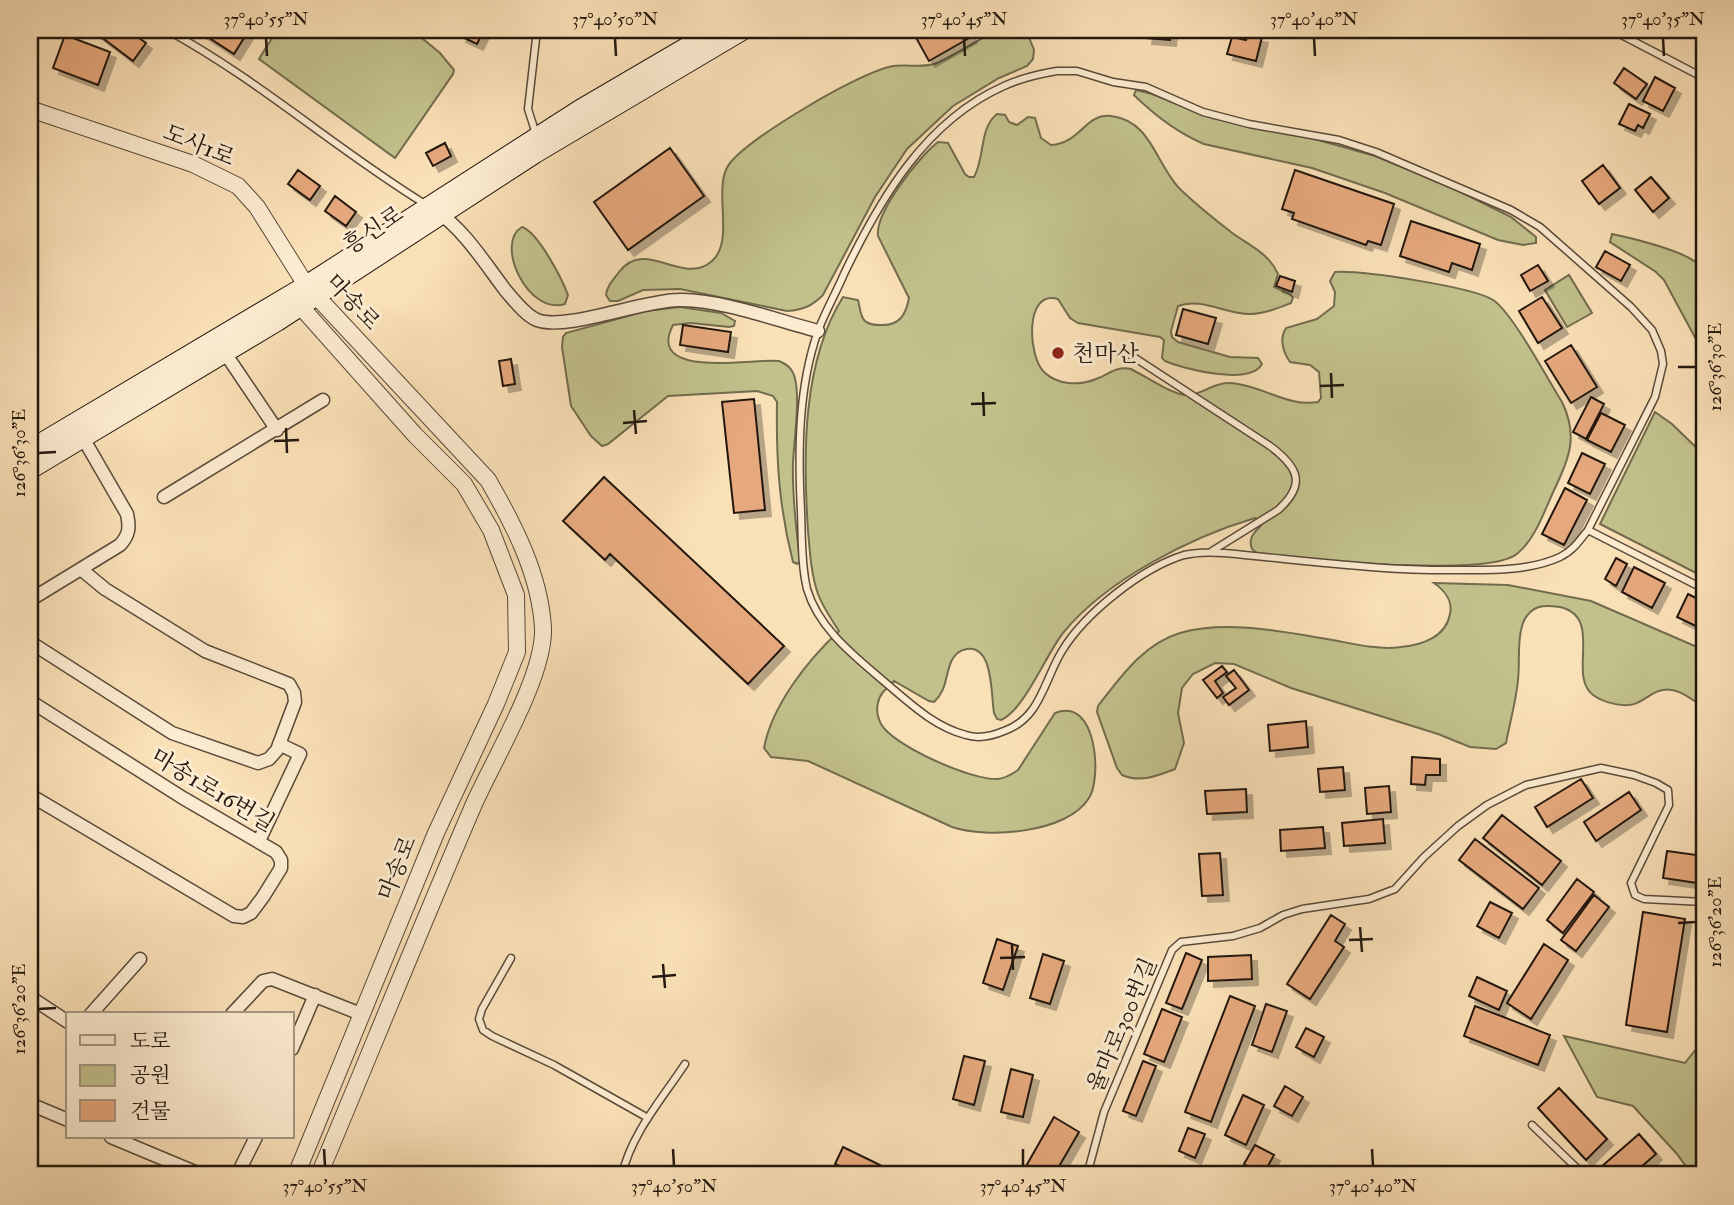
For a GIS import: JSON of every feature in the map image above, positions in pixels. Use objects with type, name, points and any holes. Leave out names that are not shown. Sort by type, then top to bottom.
[{"type":"main road","name":"흥신로","points":[[30,449],[311,291],[434,210],[537,136],[715,30]]},
{"type":"main road","name":"흥신로","points":[[434,210],[535,154],[744,30]]},
{"type":"main road","name":"흥신로","points":[[30,470],[301,307],[311,291]]},
{"type":"street","name":"도사1로","points":[[30,109],[171,156],[228,179],[257,207],[311,291]]},
{"type":"street","points":[[434,210],[463,236],[516,303],[535,320],[560,324],[680,299],[711,303],[818,331]]},
{"type":"street","name":"마송로","points":[[311,291],[488,480],[509,517],[537,588],[543,630],[534,675],[414,943],[319,1175]]},
{"type":"street","name":"마송로","points":[[296,1175],[436,833],[517,652],[516,595],[491,530],[464,484],[415,435],[301,307]]},
{"type":"street","points":[[225,353],[277,430]]},
{"type":"street","points":[[164,497],[323,400]]},
{"type":"street","points":[[30,600],[82,570],[120,545],[128,536],[130,526],[127,514],[83,438]]},
{"type":"street","points":[[82,570],[105,589],[205,651],[289,684],[295,693],[295,702],[279,744],[300,754],[259,841]]},
{"type":"street","name":"마송1로16번길","points":[[30,642],[172,733],[258,763],[269,759],[279,744]]},
{"type":"street","name":"마송1로16번길","points":[[30,701],[183,798],[276,852],[281,860],[281,868],[251,913],[243,917],[234,916],[30,795]]},
{"type":"street","points":[[93,1012],[140,959]]},
{"type":"street","points":[[234,1012],[263,981],[272,979],[361,1014]]},
{"type":"street","points":[[294,1044],[315,995]]},
{"type":"street","points":[[30,997],[66,1021]]},
{"type":"street","points":[[30,1104],[66,1119]]},
{"type":"street","points":[[120,1138],[202,1175]]},
{"type":"street","points":[[237,1175],[256,1138]]},
{"type":"lane","points":[[167,30],[234,69],[328,140],[434,210]]},
{"type":"lane","points":[[537,30],[528,109],[537,136]]},
{"type":"lane","points":[[1612,30],[1704,78]]},
{"type":"lane","points":[[1057,71],[1077,71],[1113,82],[1146,87],[1203,112],[1249,124],[1339,140],[1376,152],[1511,209],[1540,227],[1631,307],[1652,330],[1661,351],[1661,378],[1655,397],[1588,530],[1576,547],[1562,556],[1537,564],[1494,570],[1348,567],[1210,552],[1187,554],[1145,574],[1105,603],[1079,628],[1061,653],[1044,693],[1029,716],[1012,729],[993,735],[972,737],[944,729],[846,649],[819,617],[807,589],[799,463],[801,417],[818,331],[856,249],[878,207],[898,177],[925,145],[975,103],[1004,85],[1057,71]]},
{"type":"lane","points":[[1129,354],[1270,446],[1290,463],[1295,474],[1297,485],[1287,502],[1210,552]]},
{"type":"lane","points":[[1588,530],[1704,589]]},
{"type":"lane","name":"율마로300번길","points":[[1087,1175],[1104,1112],[1172,950],[1181,942],[1233,936],[1260,928],[1283,915],[1302,909],[1369,899],[1395,889],[1424,857],[1458,826],[1487,805],[1526,785],[1601,768],[1634,775],[1668,790],[1669,805],[1631,883],[1635,895],[1644,899],[1704,902]]},
{"type":"lane","points":[[511,958],[482,1009],[479,1019],[483,1030],[554,1065],[648,1118]]},
{"type":"lane","points":[[621,1175],[648,1118],[685,1064]]},
{"type":"lane","points":[[1532,1125],[1584,1175]]},
{"type":"green space","points":[[277,30],[412,30],[440,53],[454,70],[395,158],[259,59]]},
{"type":"green space","points":[[998,30],[1026,30],[1034,50],[1033,59],[1027,66],[999,78],[953,106],[907,149],[875,197],[823,295],[815,302],[787,311],[680,289],[643,290],[618,301],[610,301],[606,295],[609,286],[630,263],[641,259],[653,260],[689,269],[701,268],[712,261],[719,252],[722,240],[725,173],[730,163],[759,138],[829,94],[873,72],[895,66],[925,66],[937,63]]},
{"type":"green space","points":[[1136,90],[1212,118],[1311,138],[1375,156],[1453,188],[1511,217],[1536,237],[1536,243],[1523,245],[1498,240],[1385,193],[1312,168],[1204,144],[1160,118],[1134,95]]},
{"type":"green space","points":[[997,114],[1005,115],[1009,122],[1017,125],[1028,117],[1035,118],[1041,138],[1051,145],[1069,139],[1088,123],[1102,116],[1125,120],[1136,126],[1182,191],[1264,255],[1278,274],[1274,287],[1293,298],[1291,303],[1255,314],[1195,303],[1178,306],[1171,331],[1172,337],[1178,342],[1230,357],[1258,358],[1262,364],[1255,371],[1231,375],[1186,368],[1165,361],[1162,358],[1164,340],[1160,337],[1078,323],[1070,318],[1058,299],[1047,299],[1039,304],[1034,314],[1032,340],[1039,364],[1044,372],[1055,380],[1083,383],[1125,368],[1173,392],[1186,395],[1230,383],[1297,402],[1318,402],[1321,398],[1319,372],[1310,365],[1290,362],[1283,345],[1284,332],[1286,328],[1317,319],[1334,306],[1335,292],[1330,281],[1335,272],[1368,274],[1441,285],[1493,300],[1510,318],[1562,402],[1571,436],[1565,466],[1535,531],[1518,553],[1501,561],[1472,565],[1394,565],[1258,554],[1252,549],[1251,541],[1264,522],[1255,518],[1177,549],[1102,595],[1063,633],[1026,694],[1010,714],[1001,720],[997,719],[994,713],[987,663],[976,650],[967,649],[954,657],[944,688],[934,702],[894,681],[882,694],[877,706],[880,722],[888,733],[935,761],[986,778],[998,779],[1018,770],[1055,713],[1069,711],[1080,716],[1088,727],[1093,742],[1095,774],[1089,798],[1079,810],[1046,826],[985,832],[952,827],[808,761],[771,757],[764,748],[775,716],[793,684],[815,655],[839,631],[822,604],[812,571],[806,502],[808,410],[820,350],[843,297],[858,300],[862,317],[870,324],[893,324],[901,318],[909,298],[878,236],[883,213],[910,172],[938,142],[948,143],[965,174],[974,177],[987,127]]},
{"type":"green space","points":[[522,227],[535,237],[555,268],[568,295],[565,304],[551,305],[539,299],[519,276],[512,247],[514,235]]},
{"type":"green space","points":[[1612,234],[1671,250],[1699,265],[1704,275],[1704,354],[1664,280],[1610,242]]},
{"type":"green space","points":[[1569,275],[1592,313],[1567,327],[1545,290]]},
{"type":"green space","points":[[680,307],[721,313],[735,321],[734,326],[729,327],[691,323],[673,325],[668,342],[674,353],[687,360],[705,362],[779,361],[793,372],[797,394],[793,475],[800,561],[797,564],[793,562],[788,542],[782,502],[777,402],[773,396],[757,391],[668,396],[602,446],[591,436],[571,406],[562,347],[566,333],[646,311]]},
{"type":"green space","points":[[1655,412],[1672,424],[1704,455],[1704,577],[1600,524]]},
{"type":"green space","points":[[1434,583],[1508,585],[1591,601],[1704,650],[1704,706],[1679,692],[1668,690],[1628,705],[1609,703],[1593,695],[1586,686],[1583,674],[1583,634],[1580,622],[1573,613],[1560,607],[1544,606],[1530,612],[1523,623],[1513,712],[1506,743],[1496,749],[1470,747],[1438,734],[1291,688],[1234,664],[1215,663],[1193,674],[1182,688],[1178,713],[1184,743],[1175,769],[1155,776],[1135,778],[1122,775],[1117,768],[1097,712],[1098,706],[1133,663],[1155,645],[1180,633],[1218,627],[1279,631],[1378,647],[1393,648],[1417,644],[1438,634],[1448,622],[1450,605],[1447,596]]},
{"type":"green space","points":[[1564,1036],[1685,1063],[1704,1039],[1704,1175],[1692,1175],[1677,1154],[1633,1106],[1597,1097]]},
{"type":"building","points":[[92,30],[128,30],[146,43],[133,61]]},
{"type":"building","points":[[197,30],[249,30],[234,54]]},
{"type":"building","points":[[463,30],[483,32],[477,44],[460,36]]},
{"type":"building","points":[[923,30],[967,30],[971,37],[929,61],[914,34]]},
{"type":"building","points":[[1147,30],[1171,30],[1170,40],[1146,38]]},
{"type":"building","points":[[1248,34],[1262,37],[1256,61],[1227,54],[1232,37],[1246,40]]},
{"type":"building","points":[[65,35],[110,52],[98,85],[53,68]]},
{"type":"building","points":[[1624,68],[1647,84],[1636,99],[1614,83]]},
{"type":"building","points":[[1655,77],[1675,88],[1663,111],[1643,101]]},
{"type":"building","points":[[1629,104],[1650,114],[1643,128],[1638,125],[1635,131],[1619,124]]},
{"type":"building","points":[[445,143],[451,156],[433,166],[426,153]]},
{"type":"building","points":[[670,148],[704,196],[628,250],[594,202]]},
{"type":"building","points":[[1603,165],[1620,188],[1599,204],[1582,181]]},
{"type":"building","points":[[298,170],[320,186],[310,200],[288,184]]},
{"type":"building","points":[[1295,170],[1394,204],[1381,245],[1368,241],[1366,245],[1292,219],[1294,213],[1282,209]]},
{"type":"building","points":[[1651,177],[1669,198],[1653,212],[1635,190]]},
{"type":"building","points":[[335,196],[356,212],[346,226],[325,211]]},
{"type":"building","points":[[1411,221],[1480,244],[1472,270],[1452,263],[1449,272],[1400,256]]},
{"type":"building","points":[[1605,251],[1630,265],[1621,281],[1596,267]]},
{"type":"building","points":[[1538,265],[1548,281],[1530,291],[1521,275]]},
{"type":"building","points":[[1280,276],[1295,281],[1292,292],[1276,286]]},
{"type":"building","points":[[1542,297],[1562,328],[1538,343],[1519,311]]},
{"type":"building","points":[[1183,309],[1216,318],[1208,344],[1176,335]]},
{"type":"building","points":[[683,325],[731,332],[728,352],[680,345]]},
{"type":"building","points":[[1571,345],[1597,387],[1571,403],[1545,361]]},
{"type":"building","points":[[511,359],[515,384],[503,386],[499,361]]},
{"type":"building","points":[[1591,397],[1604,404],[1586,439],[1573,432]]},
{"type":"building","points":[[754,399],[765,510],[734,513],[722,402]]},
{"type":"building","points":[[1601,413],[1625,425],[1611,452],[1587,440]]},
{"type":"building","points":[[1582,453],[1605,464],[1590,494],[1568,483]]},
{"type":"building","points":[[604,477],[784,646],[748,684],[610,554],[605,560],[563,521]]},
{"type":"building","points":[[1565,488],[1587,500],[1564,545],[1542,534]]},
{"type":"building","points":[[1616,558],[1627,564],[1616,586],[1605,579]]},
{"type":"building","points":[[1634,567],[1665,583],[1652,608],[1622,592]]},
{"type":"building","points":[[1688,594],[1704,602],[1704,630],[1677,617]]},
{"type":"building","points":[[1222,666],[1227,672],[1215,681],[1223,693],[1217,698],[1203,680]]},
{"type":"building","points":[[1234,670],[1249,690],[1229,705],[1223,697],[1236,688],[1226,676]]},
{"type":"building","points":[[1306,721],[1308,747],[1270,751],[1268,725]]},
{"type":"building","points":[[1412,757],[1440,759],[1440,775],[1426,775],[1425,785],[1411,784]]},
{"type":"building","points":[[1343,767],[1345,790],[1320,792],[1318,769]]},
{"type":"building","points":[[1581,779],[1593,798],[1547,827],[1535,807]]},
{"type":"building","points":[[1389,786],[1391,812],[1367,814],[1365,788]]},
{"type":"building","points":[[1246,789],[1247,812],[1207,814],[1205,791]]},
{"type":"building","points":[[1629,792],[1641,810],[1596,841],[1584,822]]},
{"type":"building","points":[[1502,815],[1561,861],[1542,885],[1483,838]]},
{"type":"building","points":[[1383,819],[1385,843],[1344,846],[1342,823]]},
{"type":"building","points":[[1323,827],[1325,848],[1281,851],[1280,830]]},
{"type":"building","points":[[1475,839],[1539,888],[1523,909],[1459,860]]},
{"type":"building","points":[[1667,851],[1704,856],[1704,884],[1663,878]]},
{"type":"building","points":[[1220,853],[1223,895],[1202,896],[1199,854]]},
{"type":"building","points":[[1577,879],[1594,892],[1563,933],[1547,920]]},
{"type":"building","points":[[1594,895],[1609,907],[1576,951],[1561,940]]},
{"type":"building","points":[[1490,902],[1512,913],[1499,938],[1477,926]]},
{"type":"building","points":[[1643,912],[1685,919],[1667,1032],[1626,1025]]},
{"type":"building","points":[[1331,915],[1345,924],[1335,941],[1344,947],[1310,999],[1287,984]]},
{"type":"building","points":[[997,939],[1018,946],[1003,990],[983,983]]},
{"type":"building","points":[[1544,944],[1568,960],[1531,1019],[1507,1003]]},
{"type":"building","points":[[1186,953],[1202,960],[1182,1009],[1166,1003]]},
{"type":"building","points":[[1043,954],[1064,961],[1050,1004],[1030,998]]},
{"type":"building","points":[[1251,955],[1252,979],[1208,981],[1208,957]]},
{"type":"building","points":[[1477,977],[1507,991],[1499,1010],[1469,996]]},
{"type":"building","points":[[1230,996],[1255,1006],[1211,1122],[1185,1112]]},
{"type":"building","points":[[1266,1004],[1287,1011],[1272,1052],[1252,1045]]},
{"type":"building","points":[[1475,1006],[1550,1035],[1538,1065],[1464,1036]]},
{"type":"building","points":[[1162,1009],[1182,1017],[1164,1062],[1144,1054]]},
{"type":"building","points":[[1306,1028],[1324,1037],[1314,1057],[1296,1047]]},
{"type":"building","points":[[964,1056],[985,1061],[974,1105],[953,1099]]},
{"type":"building","points":[[1143,1061],[1156,1066],[1136,1116],[1123,1111]]},
{"type":"building","points":[[1011,1069],[1033,1075],[1023,1117],[1001,1112]]},
{"type":"building","points":[[1285,1086],[1303,1097],[1292,1116],[1274,1106]]},
{"type":"building","points":[[1559,1088],[1607,1139],[1586,1160],[1538,1108]]},
{"type":"building","points":[[1243,1095],[1264,1105],[1246,1145],[1225,1135]]},
{"type":"building","points":[[1054,1117],[1079,1132],[1054,1175],[1021,1175]]},
{"type":"building","points":[[1188,1128],[1205,1134],[1195,1158],[1179,1151]]},
{"type":"building","points":[[1639,1134],[1656,1154],[1641,1167],[1649,1175],[1609,1175],[1601,1167]]},
{"type":"building","points":[[1255,1145],[1274,1155],[1263,1175],[1244,1164]]},
{"type":"building","points":[[843,1147],[880,1165],[875,1175],[858,1175],[835,1164]]},
{"type":"place","name":"천마산","points":[[1058,353]]}]
